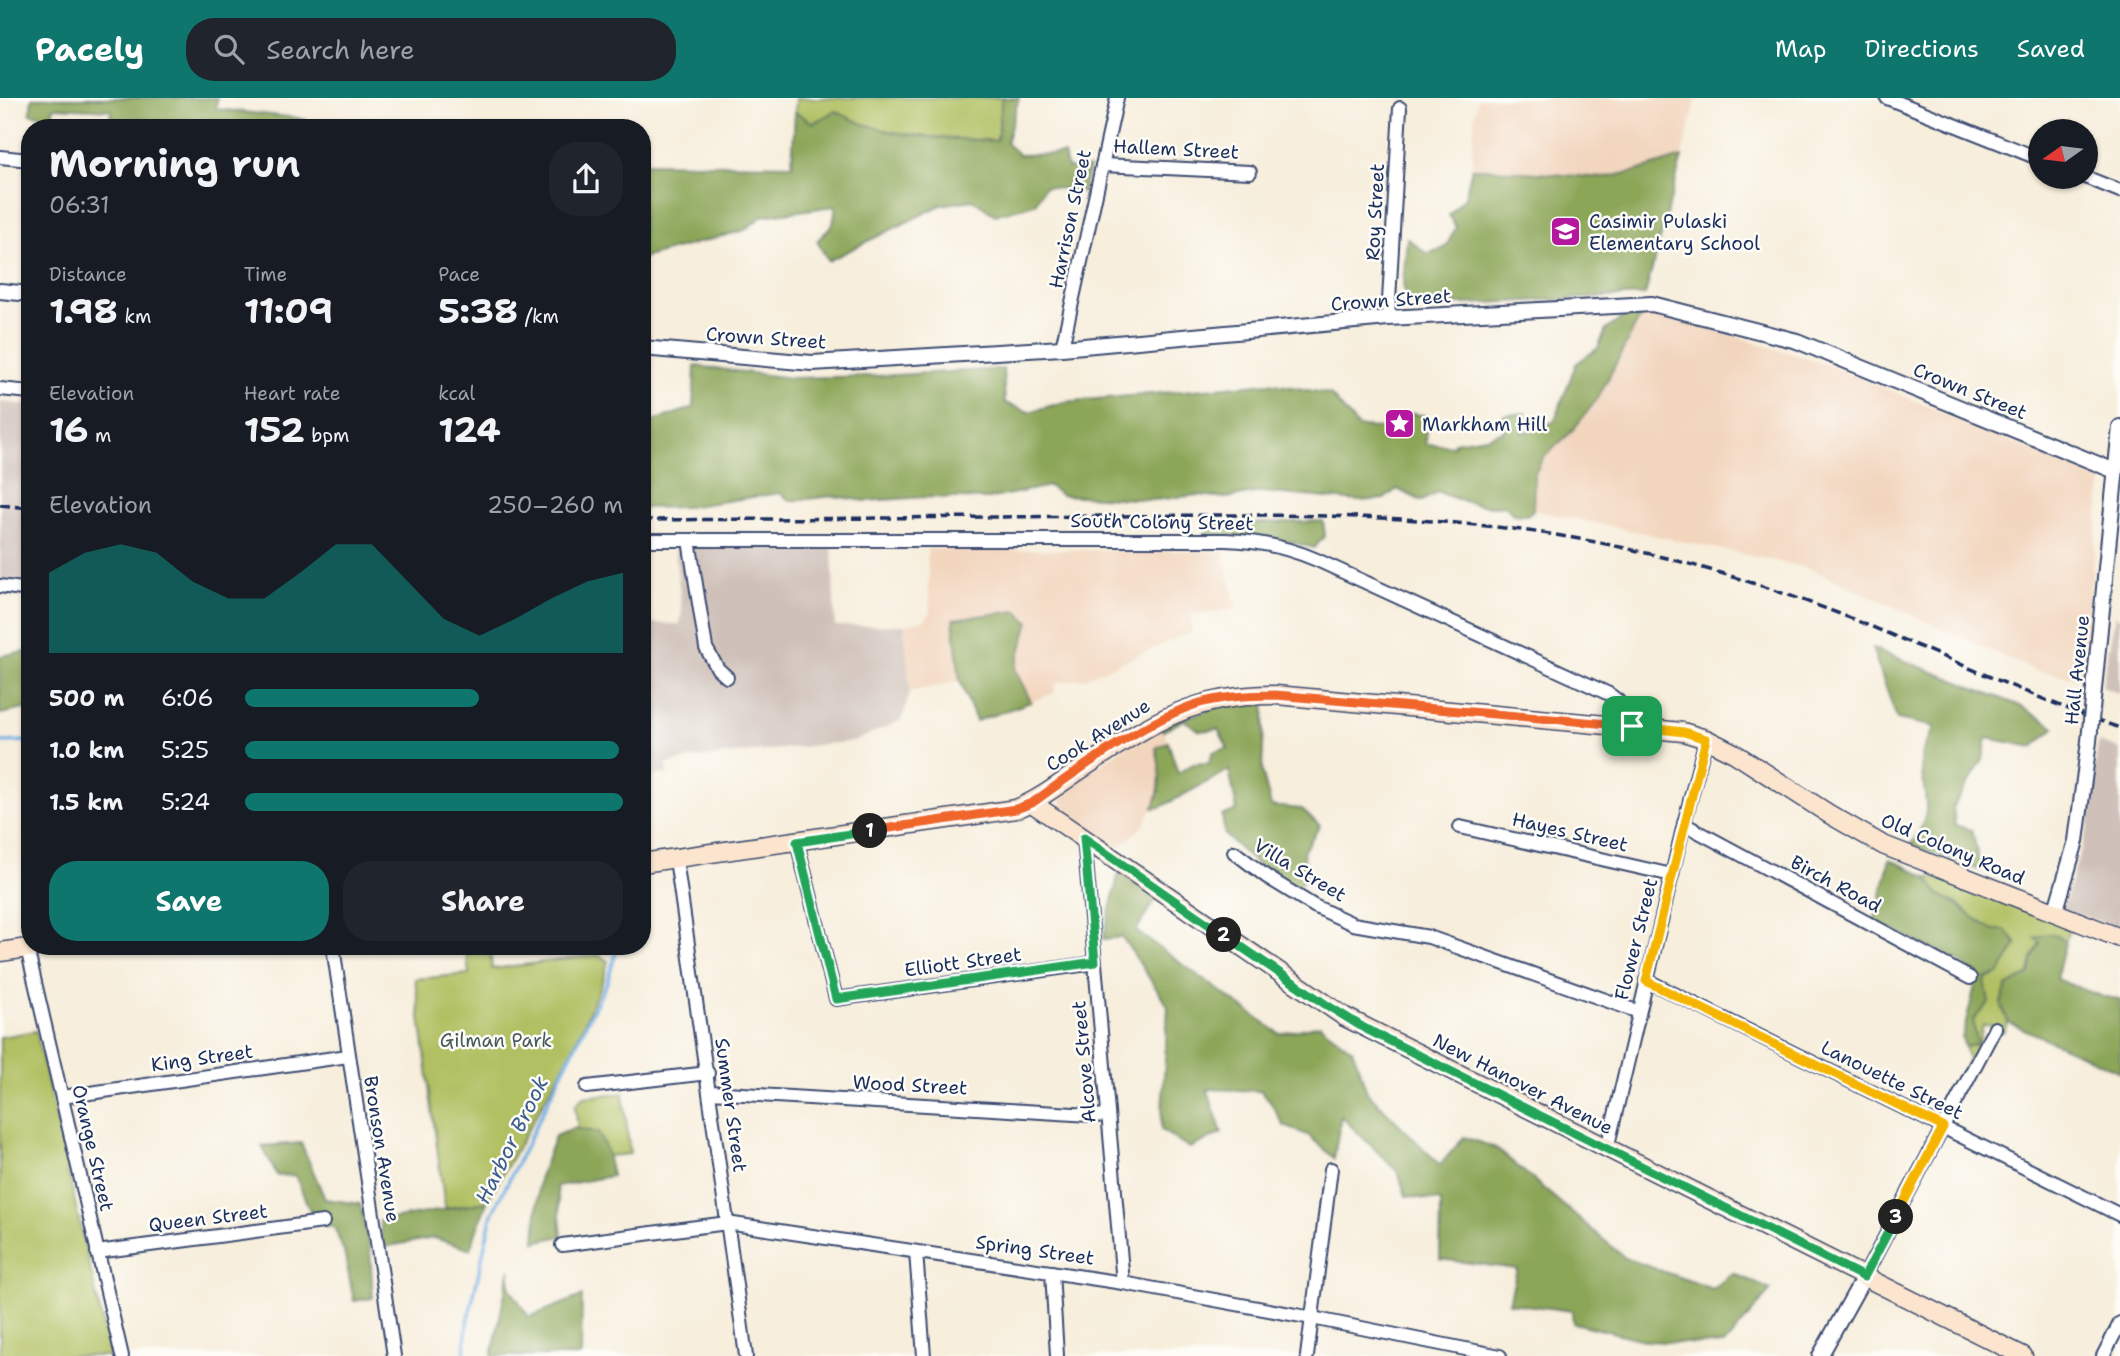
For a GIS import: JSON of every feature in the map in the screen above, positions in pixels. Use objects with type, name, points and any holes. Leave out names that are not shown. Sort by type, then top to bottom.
[{"type":"main road","name":"Cook Avenue","points":[[651,862],[999,813],[1032,803],[1179,710],[1227,697],[1276,695],[1632,726],[1684,732],[1706,739]]},
{"type":"main road","name":"Old Colony Road","points":[[1706,739],[1734,753],[1883,845],[2120,937]]},
{"type":"main road","name":"New Hanover Avenue","points":[[1032,803],[1345,1017],[2023,1356]]},
{"type":"main road","points":[[0,952],[21,949]]},
{"type":"street","name":"Harrison Street","points":[[1062,348],[1117,98]]},
{"type":"street","points":[[1887,98],[2028,154]]},
{"type":"street","name":"Roy Street","points":[[1388,318],[1400,108]]},
{"type":"street","points":[[0,158],[21,159]]},
{"type":"street","name":"Hallem Street","points":[[1102,165],[1250,172]]},
{"type":"street","points":[[2098,182],[2120,191]]},
{"type":"street","points":[[0,291],[21,293]]},
{"type":"street","name":"Crown Street","points":[[651,349],[811,363],[1062,348],[1388,318],[1652,304],[1797,341],[2115,471]]},
{"type":"street","points":[[0,389],[21,391]]},
{"type":"street","name":"Hall Avenue","points":[[2055,913],[2076,841],[2116,506],[2115,471],[2120,428]]},
{"type":"street","name":"South Colony Street","points":[[651,540],[1224,540],[1268,544],[1292,549],[1609,694],[1618,701],[1632,726]]},
{"type":"street","points":[[689,540],[706,648],[718,669],[727,677]]},
{"type":"street","points":[[0,586],[21,589]]},
{"type":"street","name":"Flower Street","points":[[1607,1149],[1706,739]]},
{"type":"street","name":"Birch Road","points":[[1684,824],[1970,978]]},
{"type":"street","name":"Hayes Street","points":[[1460,827],[1672,875]]},
{"type":"street","name":"Alcove Street","points":[[1084,838],[1123,1283]]},
{"type":"street","name":"Elliott Street","points":[[797,842],[836,999],[1095,962]]},
{"type":"street","name":"Villa Street","points":[[1234,852],[1267,877],[1314,906],[1348,921],[1429,937],[1639,1012]]},
{"type":"street","name":"Summer Street","points":[[676,859],[746,1356]]},
{"type":"street","name":"Orange Street","points":[[33,955],[62,1097],[122,1356]]},
{"type":"street","name":"Bronson Avenue","points":[[334,955],[394,1356]]},
{"type":"street","name":"Lanouette Street","points":[[1646,981],[2120,1215]]},
{"type":"street","points":[[1820,1356],[1995,1028]]},
{"type":"street","name":"King Street","points":[[62,1097],[348,1056]]},
{"type":"street","points":[[587,1087],[708,1073]]},
{"type":"street","name":"Wood Street","points":[[710,1092],[1107,1116]]},
{"type":"street","points":[[1307,1356],[1331,1169]]},
{"type":"street","name":"Queen Street","points":[[97,1252],[323,1222]]},
{"type":"street","name":"Spring Street","points":[[562,1245],[727,1223],[1123,1283],[1500,1356]]},
{"type":"street","points":[[916,1252],[924,1356]]},
{"type":"street","points":[[1052,1272],[1057,1356]]},
{"type":"street","points":[[2103,1356],[2120,1323]]},
{"type":"shaded area","name":"Casimir Pulaski Elementary School","points":[[1478,98],[1697,98],[1645,295],[1467,304],[1474,118]]},
{"type":"shaded area","points":[[1641,315],[1702,326],[1831,366],[2102,479],[2081,678],[2038,672],[1808,568],[1533,510],[1534,475],[1543,458],[1572,431],[1597,401]]},
{"type":"shaded area","points":[[0,402],[21,404],[21,597],[0,594]]},
{"type":"shaded area","points":[[674,545],[832,545],[835,626],[904,625],[910,692],[902,720],[855,741],[690,759],[667,764],[667,774],[651,776],[651,623],[680,624],[682,611]]},
{"type":"shaded area","points":[[927,549],[1223,551],[1237,609],[1192,615],[1192,632],[1083,679],[1056,683],[1054,693],[1031,702],[1015,669],[1029,622],[953,619],[960,681],[910,692],[904,625],[926,619],[930,613]]},
{"type":"shaded area","points":[[2115,616],[2120,618],[2120,694],[2102,687]]},
{"type":"shaded area","points":[[1160,722],[1168,742],[1157,748],[1161,769],[1158,798],[1143,826],[1124,844],[1114,847],[1066,815],[1061,807],[1062,799],[1069,786]]},
{"type":"shaded area","points":[[2098,742],[2120,749],[2120,928],[2062,910],[2088,828]]},
{"type":"green space","points":[[32,98],[217,98],[216,109],[301,119],[110,119],[111,110],[54,107],[52,117],[30,114]]},
{"type":"green space","points":[[796,98],[1002,98],[997,141],[935,138],[894,132],[874,127],[836,111],[813,123],[795,112]]},
{"type":"green space","points":[[1002,98],[1019,98],[1006,143],[1019,155],[1064,154],[1067,168],[1089,168],[1083,192],[1045,186],[1035,204],[995,215],[973,200],[941,205],[828,261],[817,241],[833,224],[836,206],[762,216],[745,230],[651,256],[651,163],[792,165],[795,112],[813,123],[836,111],[854,120],[894,132],[935,138],[997,141]]},
{"type":"green space","name":"Casimir Pulaski Elementary School","points":[[1682,157],[1645,295],[1467,304],[1406,304],[1403,283],[1407,238],[1427,254],[1446,247],[1456,227],[1449,215],[1465,197],[1472,168],[1604,178]]},
{"type":"green space","points":[[1641,315],[1598,398],[1572,431],[1543,458],[1534,475],[1533,510],[1527,515],[1513,514],[1504,505],[1480,505],[1438,492],[1422,501],[1397,489],[1384,499],[1359,501],[1261,492],[1226,498],[1198,495],[1154,500],[1061,495],[1049,486],[987,499],[927,497],[865,501],[833,496],[790,501],[780,493],[686,507],[651,508],[651,422],[693,408],[695,366],[791,378],[1003,369],[1005,403],[1029,412],[1064,402],[1269,383],[1330,394],[1358,427],[1404,429],[1407,413],[1427,416],[1426,444],[1454,446],[1454,442],[1487,437],[1504,431],[1503,415],[1526,413],[1522,433],[1554,422],[1576,364],[1598,348],[1606,330],[1625,316]]},
{"type":"green space","points":[[1323,521],[1325,536],[1314,548],[1287,541],[1204,534],[1218,522],[1234,524]]},
{"type":"green space","points":[[1017,611],[1029,622],[1015,669],[1031,702],[976,721],[960,681],[953,619]]},
{"type":"green space","points":[[1872,648],[2018,705],[2055,727],[2033,747],[1987,738],[1983,760],[1953,807],[1955,825],[1972,830],[1981,870],[1910,845],[1924,822],[1926,802],[1921,754],[1935,727],[1897,719]]},
{"type":"green space","points":[[21,652],[21,710],[0,714],[0,656]]},
{"type":"green space","points":[[1265,703],[1262,771],[1271,806],[1302,809],[1320,826],[1303,852],[1308,879],[1294,888],[1254,862],[1225,835],[1222,816],[1237,810],[1229,770],[1161,807],[1153,808],[1160,778],[1156,748],[1168,742],[1178,773],[1193,764],[1209,763],[1213,752],[1228,748],[1218,729],[1200,731],[1184,720],[1163,731],[1161,725],[1225,705]]},
{"type":"green space","points":[[1890,859],[1927,877],[1939,895],[1958,904],[1993,930],[2005,930],[2017,944],[1999,974],[1985,979],[1989,1003],[1973,1020],[1977,1044],[1965,1047],[1962,1038],[1976,982],[1970,970],[1959,961],[1874,922]]},
{"type":"green space","points":[[1119,872],[1156,899],[1136,931],[1280,1034],[1320,1025],[1353,1050],[1367,1092],[1440,1165],[1464,1137],[1496,1148],[1625,1258],[1713,1289],[1733,1273],[1771,1290],[1724,1345],[1648,1341],[1573,1323],[1572,1311],[1509,1303],[1517,1269],[1440,1259],[1441,1201],[1406,1196],[1398,1172],[1341,1116],[1334,1158],[1308,1135],[1284,1126],[1261,1091],[1207,1089],[1222,1133],[1190,1148],[1161,1130],[1168,1006],[1122,937],[1103,939]]},
{"type":"green space","points":[[1927,877],[1943,879],[2070,926],[2065,943],[2058,936],[2036,938],[2041,943],[2032,959],[2029,974],[2007,987],[2001,1002],[2008,1022],[2003,1032],[1998,1026],[1983,1025],[1978,1048],[1963,1076],[1958,1078],[1968,1059],[1965,1047],[1977,1043],[1973,1020],[1985,979],[1993,930],[1958,904],[1939,895]]},
{"type":"green space","points":[[2047,934],[2058,936],[2065,943],[2056,979],[2103,997],[2120,999],[2120,1072],[2008,1022],[2001,1003],[2007,987],[2029,974],[2032,959],[2040,943],[2035,938]]},
{"type":"green space","name":"Gilman Park","points":[[467,955],[491,955],[492,969],[598,955],[608,961],[603,980],[571,1053],[487,1202],[445,1208],[415,979],[469,974]]},
{"type":"green space","points":[[36,1031],[110,1356],[0,1356],[0,1037]]},
{"type":"green space","points":[[623,1093],[630,1154],[607,1156],[598,1133],[578,1129],[575,1105],[583,1097]]},
{"type":"green space","points":[[574,1128],[598,1133],[606,1149],[612,1176],[557,1186],[562,1236],[535,1242],[539,1179],[555,1136]]},
{"type":"green space","points":[[301,1143],[325,1199],[360,1204],[370,1250],[373,1298],[354,1301],[344,1252],[334,1227],[326,1227],[323,1222],[313,1218],[295,1175],[277,1176],[262,1146]]},
{"type":"green space","points":[[487,1202],[470,1249],[434,1238],[383,1247],[380,1221]]},
{"type":"green space","points":[[510,1268],[510,1288],[529,1317],[582,1296],[581,1356],[492,1356]]},
{"type":"waterway","name":"Harbor Brook","points":[[0,742],[21,741]]},
{"type":"waterway","name":"Harbor Brook","points":[[464,1356],[467,1324],[492,1214],[607,982],[615,955]]},
{"type":"railway","points":[[0,505],[21,507]]},
{"type":"railway","points":[[651,520],[1304,516],[1425,521],[1546,534],[1639,551],[1798,598],[2120,728]]},
{"type":"place","name":"Casimir Pulaski Elementary School","points":[[1566,232]]},
{"type":"place","name":"Markham Hill","points":[[1399,424]]},
{"type":"route","points":[[1276,695],[1632,726],[1684,732],[1706,739],[1646,981],[1943,1127],[1864,1277],[1364,1028],[1084,838],[1095,962],[836,999],[797,842],[1016,809],[1032,803],[1103,755],[1179,710],[1227,697],[1276,695]]}]
